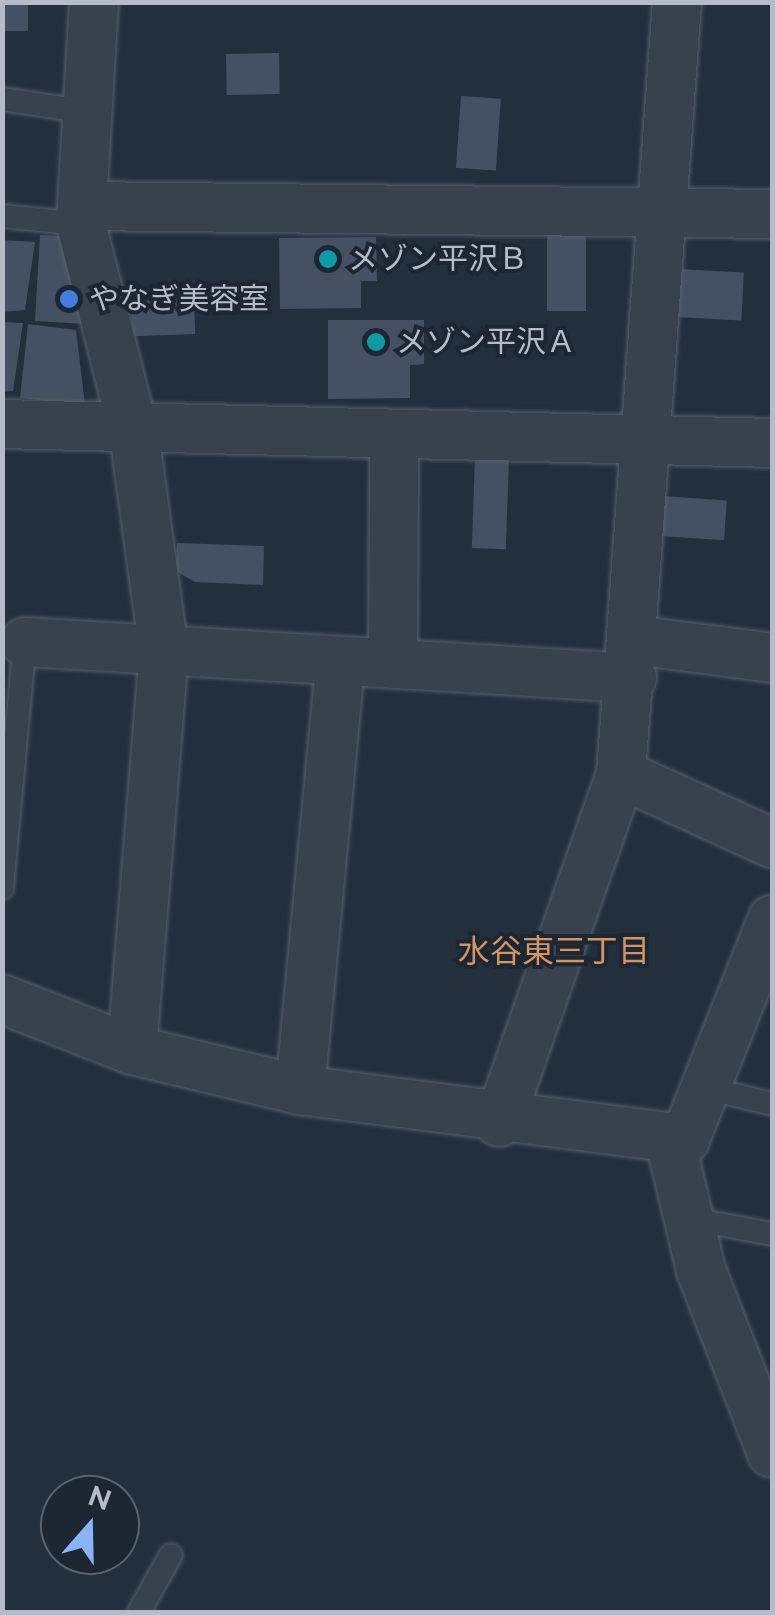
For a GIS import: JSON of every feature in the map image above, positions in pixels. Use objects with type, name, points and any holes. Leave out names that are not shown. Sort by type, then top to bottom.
[{"type":"street","points":[[94,2],[81,215],[134,433],[164,651],[132,1050]]},
{"type":"street","points":[[499,1122],[620,774],[633,659],[677,2]]},
{"type":"street","points":[[81,215],[663,208],[772,214]]},
{"type":"street","points":[[2,424],[134,433],[648,434],[772,443]]},
{"type":"street","points":[[393,664],[394,435]]},
{"type":"street","points":[[24,642],[340,665],[772,658]]},
{"type":"street","points":[[300,1090],[340,665]]},
{"type":"street","points":[[620,774],[772,843]]},
{"type":"street","points":[[2,999],[132,1050],[300,1090],[499,1122],[686,1139],[710,1089],[772,920]]},
{"type":"street","points":[[670,1140],[687,1218],[762,1381],[772,1453]]},
{"type":"lane","points":[[2,99],[89,112]]},
{"type":"lane","points":[[2,216],[81,215]]},
{"type":"lane","points":[[2,888],[24,642]]},
{"type":"lane","points":[[710,1089],[772,1104]]},
{"type":"lane","points":[[687,1218],[772,1234]]},
{"type":"lane","points":[[139,1612],[172,1554]]},
{"type":"building","points":[[2,2],[28,2],[28,31],[2,31]]},
{"type":"building","points":[[279,53],[280,94],[227,95],[226,54]]},
{"type":"building","points":[[461,96],[501,99],[496,171],[456,168]]},
{"type":"building","points":[[547,226],[586,226],[586,311],[547,311]]},
{"type":"building","points":[[40,235],[59,236],[86,324],[35,321]]},
{"type":"building","name":"メゾン平沢Ｂ","points":[[376,237],[377,281],[361,281],[361,308],[280,309],[279,238]]},
{"type":"building","points":[[2,240],[35,242],[25,310],[2,312]]},
{"type":"building","points":[[678,269],[744,272],[741,320],[675,317]]},
{"type":"building","points":[[194,299],[195,334],[132,336],[131,301]]},
{"type":"building","name":"メゾン平沢Ａ","points":[[328,320],[424,320],[424,364],[410,365],[410,398],[328,399]]},
{"type":"building","points":[[2,322],[23,323],[13,391],[2,392]]},
{"type":"building","points":[[28,324],[76,330],[85,405],[20,398]]},
{"type":"building","points":[[475,457],[509,458],[506,549],[472,548]]},
{"type":"building","points":[[663,496],[727,500],[724,540],[660,536]]},
{"type":"building","points":[[177,543],[264,546],[263,585],[195,582],[176,571]]},
{"type":"place","name":"メゾン平沢Ｂ","points":[[328,259]]},
{"type":"place","name":"やなぎ美容室","points":[[69,299]]},
{"type":"place","name":"メゾン平沢Ａ","points":[[376,342]]},
{"type":"district","name":"水谷東三丁目","points":[[554,951]]}]
